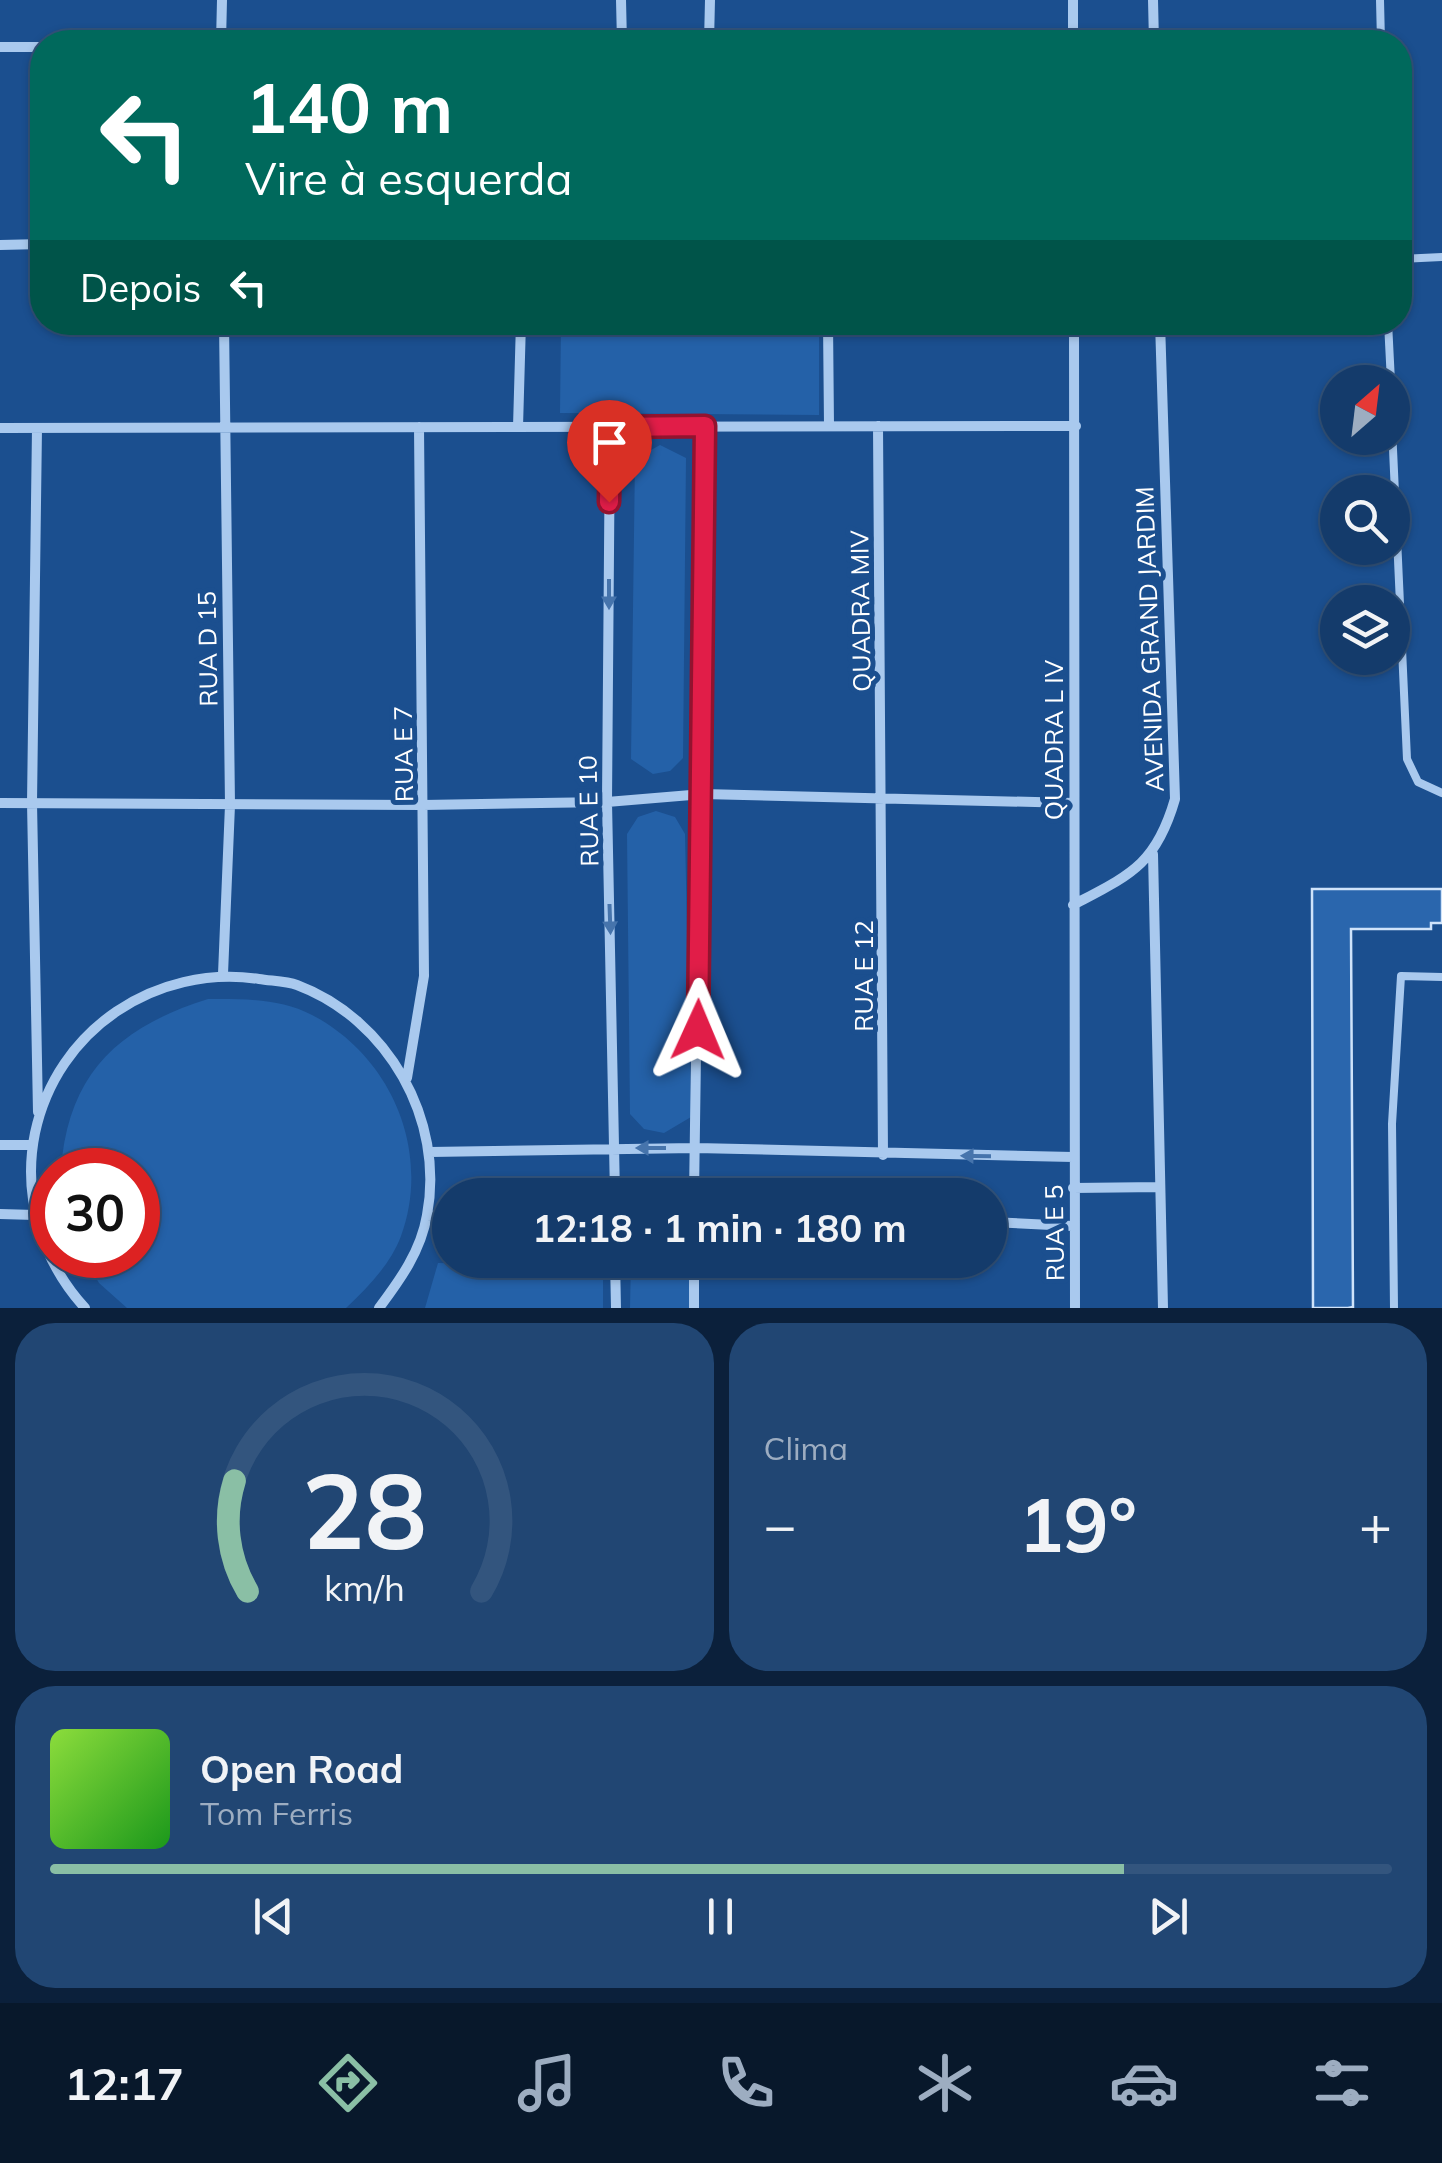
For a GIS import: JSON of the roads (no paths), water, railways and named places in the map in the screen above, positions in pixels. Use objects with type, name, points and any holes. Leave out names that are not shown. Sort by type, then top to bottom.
[{"type":"street","points":[[221,30],[222,0]]},
{"type":"street","points":[[622,0],[622,30]]},
{"type":"street","points":[[709,30],[710,0]]},
{"type":"street","points":[[1073,0],[1073,30]]},
{"type":"street","points":[[1153,0],[1154,30]]},
{"type":"street","points":[[0,47],[30,47]]},
{"type":"street","points":[[0,245],[30,244]]},
{"type":"street","name":"RUA D 15","points":[[223,974],[230,805],[224,335]]},
{"type":"street","points":[[518,427],[520,335]]},
{"type":"street","points":[[828,335],[829,426]]},
{"type":"street","name":"QUADRA L IV","points":[[1073,1158],[1074,335]]},
{"type":"street","name":"AVENIDA GRAND JARDIM","points":[[1153,854],[1175,799],[1177,746],[1161,335]]},
{"type":"street","points":[[695,1178],[703,794],[705,426]]},
{"type":"street","name":"QUADRA MIV","points":[[878,426],[883,796]]},
{"type":"street","points":[[0,428],[1076,426]]},
{"type":"street","name":"RUA E 7","points":[[407,1078],[424,976],[419,427]]},
{"type":"street","name":"RUA E 10","points":[[610,427],[607,802],[615,1178]]},
{"type":"street","points":[[37,428],[32,803],[38,1117]]},
{"type":"street","points":[[0,803],[607,802],[703,794],[1072,803]]},
{"type":"street","name":"RUA E 12","points":[[883,796],[883,1155]]},
{"type":"street","points":[[1072,905],[1135,873],[1153,854]]},
{"type":"street","points":[[1153,854],[1163,1308]]},
{"type":"street","points":[[32,1148],[38,1117],[64,1061],[107,1015],[162,985],[223,974],[296,984],[360,1021],[407,1078],[430,1152],[427,1216],[408,1270],[379,1308]]},
{"type":"street","points":[[0,1146],[32,1145]]},
{"type":"street","points":[[430,1152],[696,1148],[1073,1158]]},
{"type":"street","name":"RUA E 5","points":[[1073,1158],[1075,1308]]},
{"type":"street","points":[[1073,1188],[1160,1187]]},
{"type":"street","points":[[0,1214],[30,1215]]},
{"type":"street","points":[[427,1216],[432,1216]]},
{"type":"street","points":[[1007,1223],[1072,1226]]},
{"type":"street","points":[[64,1278],[85,1308]]},
{"type":"street","points":[[615,1278],[616,1308]]},
{"type":"street","points":[[694,1278],[694,1308]]},
{"type":"lane","points":[[1380,0],[1381,30]]},
{"type":"lane","points":[[1412,258],[1442,257]]},
{"type":"lane","points":[[1388,335],[1389,365]]},
{"type":"lane","points":[[1393,455],[1406,758],[1418,782],[1442,793]]},
{"type":"lane","points":[[1394,1308],[1392,1124],[1402,976],[1442,977]]}]
